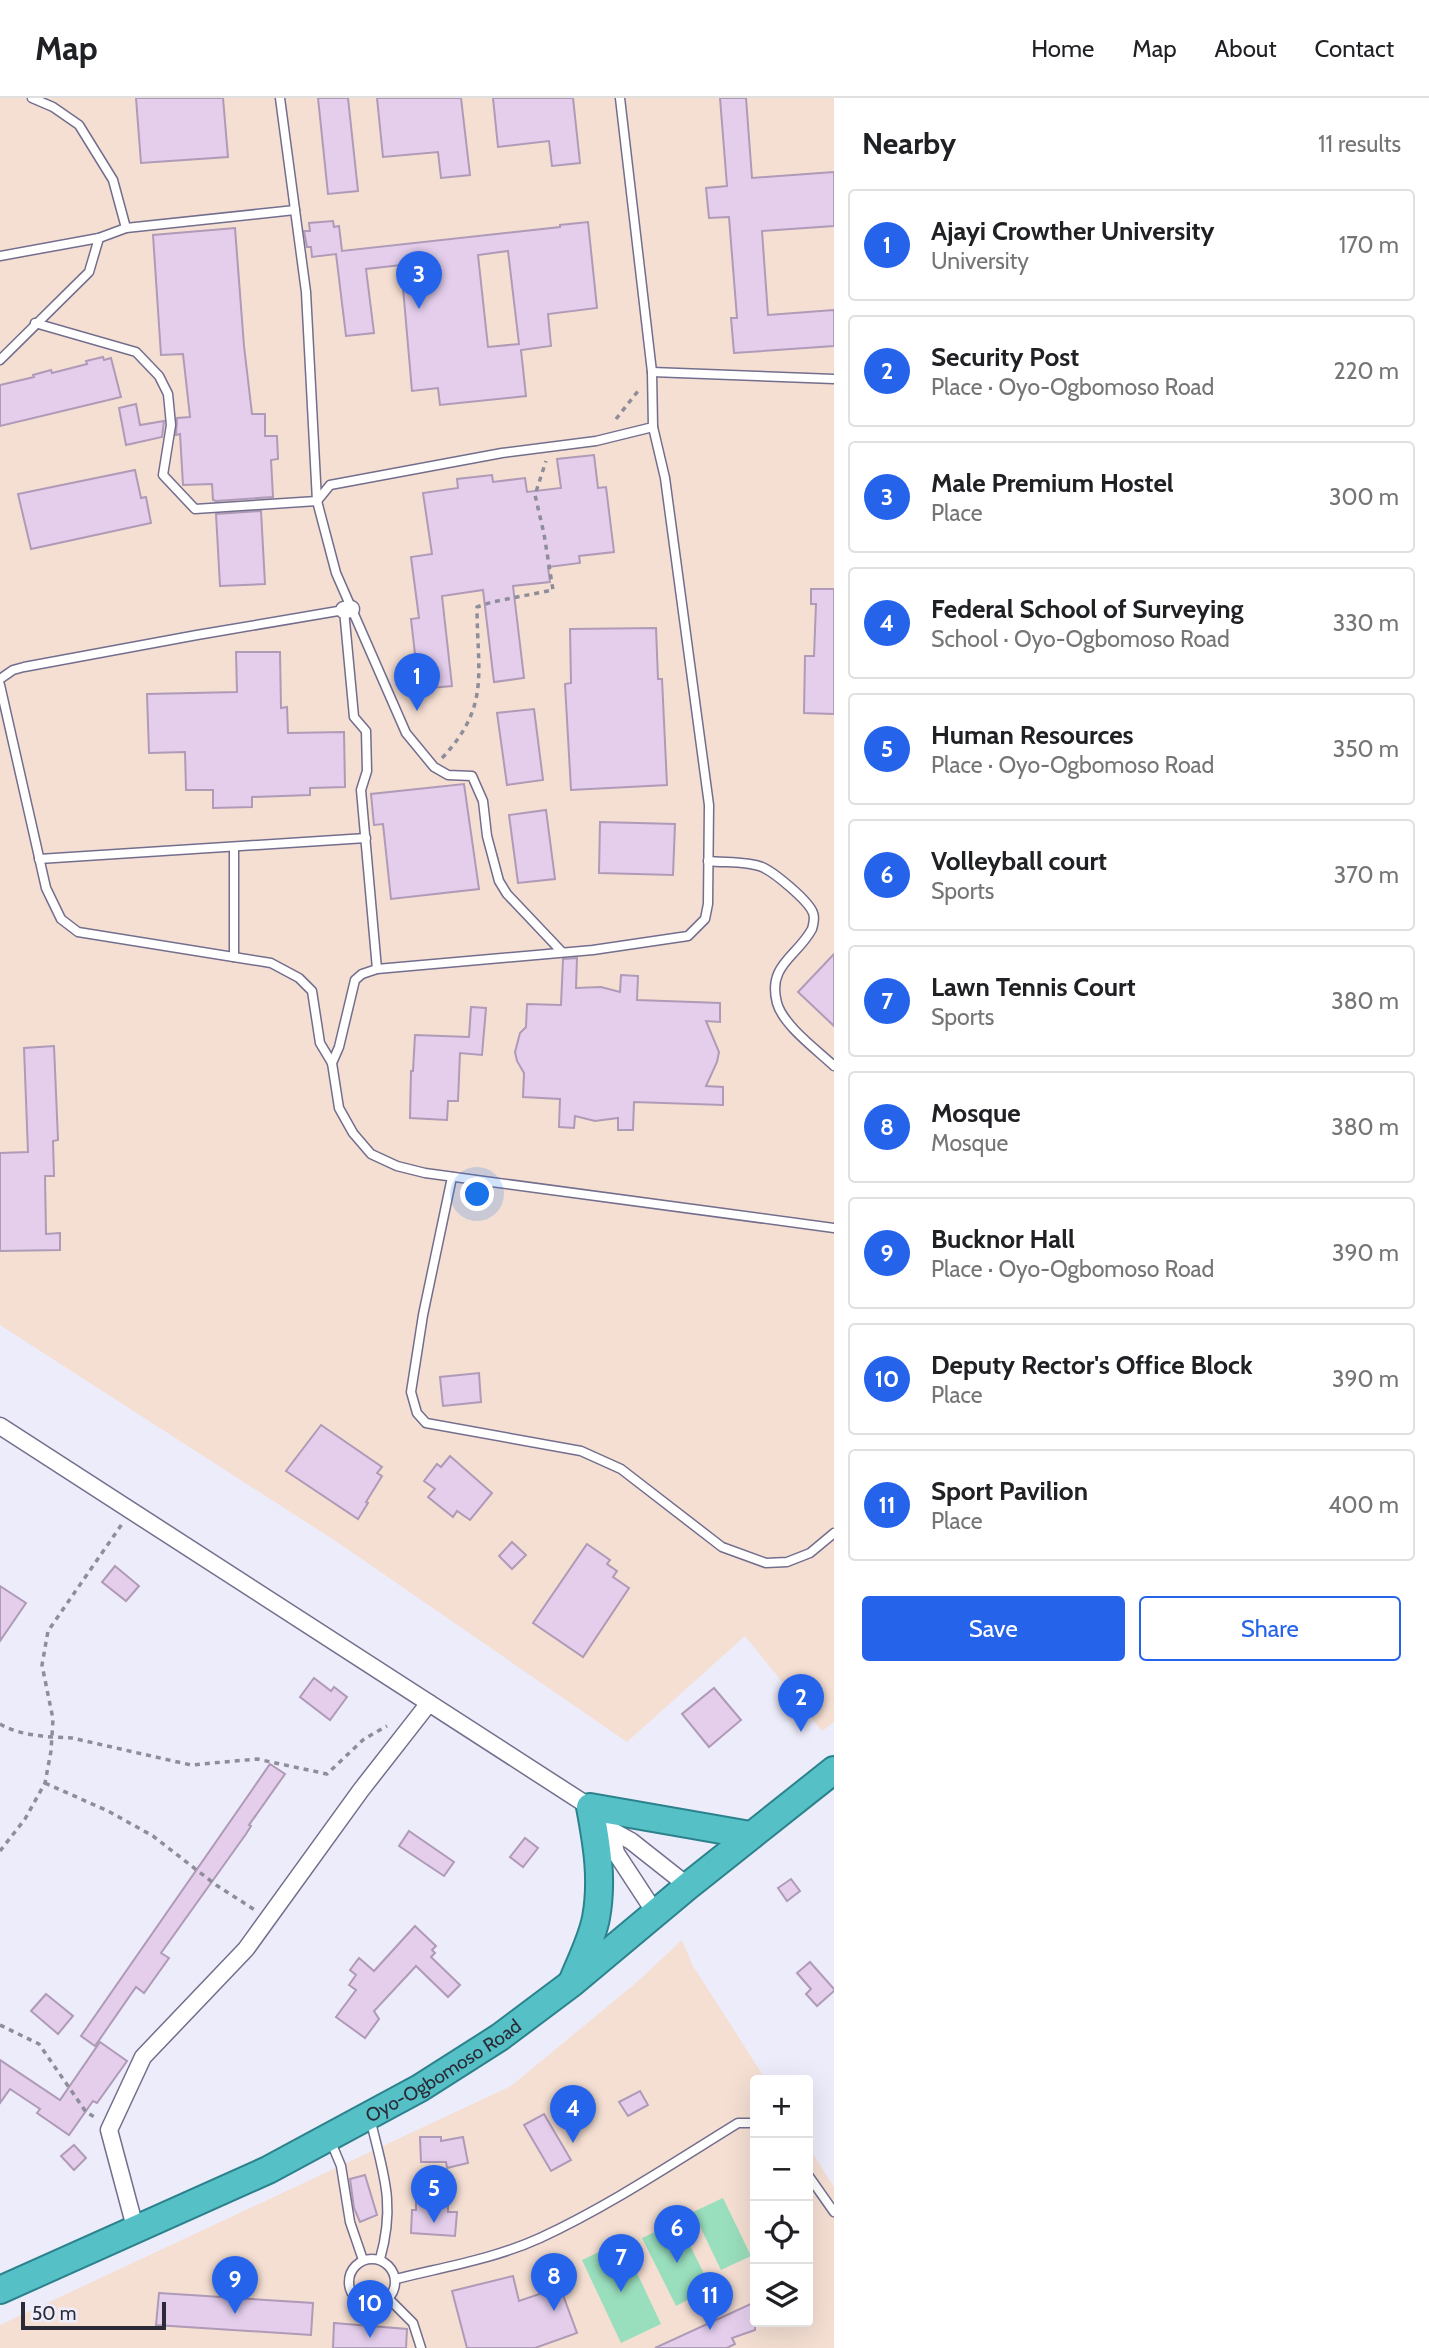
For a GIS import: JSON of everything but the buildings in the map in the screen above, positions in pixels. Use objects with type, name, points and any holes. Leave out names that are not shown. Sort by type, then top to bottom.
[{"type":"highway","name":"Oyo-Ogbomoso Road","points":[[0,2291],[268,2170],[420,2088],[500,2037],[572,1983],[750,1835],[834,1770]]},
{"type":"highway","points":[[572,1983],[596,1920],[598,1853],[590,1807],[750,1835]]},
{"type":"street","points":[[0,1426],[590,1807],[611,1830],[631,1841],[688,1886]]},
{"type":"street","points":[[136,2231],[109,2130],[143,2057],[246,1949],[361,1790],[429,1703]]},
{"type":"street","points":[[611,1830],[616,1853],[656,1914]]},
{"type":"lane","points":[[32,98],[53,107],[79,125],[113,180],[126,229]]},
{"type":"lane","points":[[280,98],[306,292],[317,501],[348,610],[406,733],[434,766],[449,775],[471,776],[483,801],[487,836],[499,881],[507,894],[562,952]]},
{"type":"lane","points":[[332,1063],[339,1047],[355,979],[362,974],[377,969],[562,952],[688,936],[697,930],[705,919],[709,805],[665,478],[653,427],[652,373],[620,98]]},
{"type":"lane","points":[[0,256],[99,238],[126,229],[295,210]]},
{"type":"lane","points":[[0,360],[89,272],[99,238]]},
{"type":"lane","points":[[35,323],[136,352],[159,376],[168,394],[171,425],[163,475],[195,509],[317,501],[330,485],[502,453],[596,441],[653,427]]},
{"type":"lane","points":[[652,373],[834,379]]},
{"type":"lane","points":[[0,679],[13,670],[37,665],[348,610]]},
{"type":"lane","points":[[348,610],[354,717],[366,731],[367,771],[361,790],[377,969]]},
{"type":"lane","points":[[0,685],[46,888],[61,919],[78,932],[271,963],[299,978],[312,991],[320,1043],[332,1063],[339,1108],[353,1133],[371,1154],[397,1166],[425,1173],[834,1228]]},
{"type":"lane","points":[[40,859],[366,838]]},
{"type":"lane","points":[[234,848],[234,957]]},
{"type":"lane","points":[[708,861],[760,866],[772,872],[798,894],[813,913],[813,927],[779,969],[775,984],[777,1004],[789,1023],[834,1066]]},
{"type":"lane","points":[[452,1177],[423,1315],[411,1392],[417,1413],[426,1423],[581,1451],[621,1469],[722,1547],[766,1563],[787,1562],[810,1553],[834,1532]]},
{"type":"lane","points":[[369,2115],[388,2193],[387,2234],[380,2259]]},
{"type":"lane","points":[[396,2279],[492,2256],[539,2238],[616,2197],[738,2123],[750,2123]]},
{"type":"lane","points":[[329,2136],[341,2166],[346,2207],[363,2260]]},
{"type":"lane","points":[[813,2182],[834,2212]]},
{"type":"lane","points":[[380,2259],[393,2271],[396,2279],[393,2293],[382,2303],[366,2304],[353,2294],[349,2279],[356,2264],[363,2260],[380,2259]]},
{"type":"lane","points":[[389,2299],[413,2323],[421,2348]]},
{"type":"path","points":[[616,419],[652,373]]},
{"type":"path","points":[[434,766],[457,742],[473,714],[480,679],[477,607],[553,590],[544,534],[534,495],[544,462],[554,457]]},
{"type":"path","points":[[0,1851],[25,1819],[46,1783],[53,1719],[42,1665],[48,1631],[131,1511]]},
{"type":"path","points":[[0,1724],[8,1729],[72,1738],[191,1765],[257,1759],[327,1774],[364,1739],[396,1721]]},
{"type":"path","points":[[46,1783],[153,1836],[216,1885],[268,1918]]},
{"type":"path","points":[[0,2025],[39,2045],[86,2112],[109,2130]]},
{"type":"shaded area","points":[[0,98],[834,98],[834,1722],[822,1731],[745,1636],[627,1742],[340,1544],[0,1325]]},
{"type":"shaded area","points":[[682,1940],[693,1966],[763,2075],[750,2075],[750,2327],[813,2327],[813,2154],[834,2187],[834,2348],[0,2348],[0,2325],[511,2086],[637,1982]]},
{"type":"green space","points":[[723,2198],[750,2256],[721,2270],[693,2212]]},
{"type":"green space","points":[[678,2221],[711,2288],[676,2306],[642,2238]]},
{"type":"green space","points":[[622,2241],[661,2324],[621,2343],[582,2260]]},
{"type":"place","name":"Male Premium Hostel","points":[[419,309]]},
{"type":"place","name":"Ajayi Crowther University","points":[[417,711]]},
{"type":"place","name":"Security Post","points":[[801,1732]]},
{"type":"place","name":"Federal School of Surveying","points":[[573,2143]]},
{"type":"place","name":"Human Resources","points":[[434,2223]]},
{"type":"place","name":"Volleyball court","points":[[677,2263]]},
{"type":"place","name":"Lawn Tennis Court","points":[[621,2292]]},
{"type":"place","name":"Mosque","points":[[554,2311]]},
{"type":"place","name":"Bucknor Hall","points":[[235,2314]]},
{"type":"place","name":"Sport Pavilion","points":[[710,2330]]},
{"type":"place","name":"Deputy Rector's Office Block","points":[[370,2338]]}]
